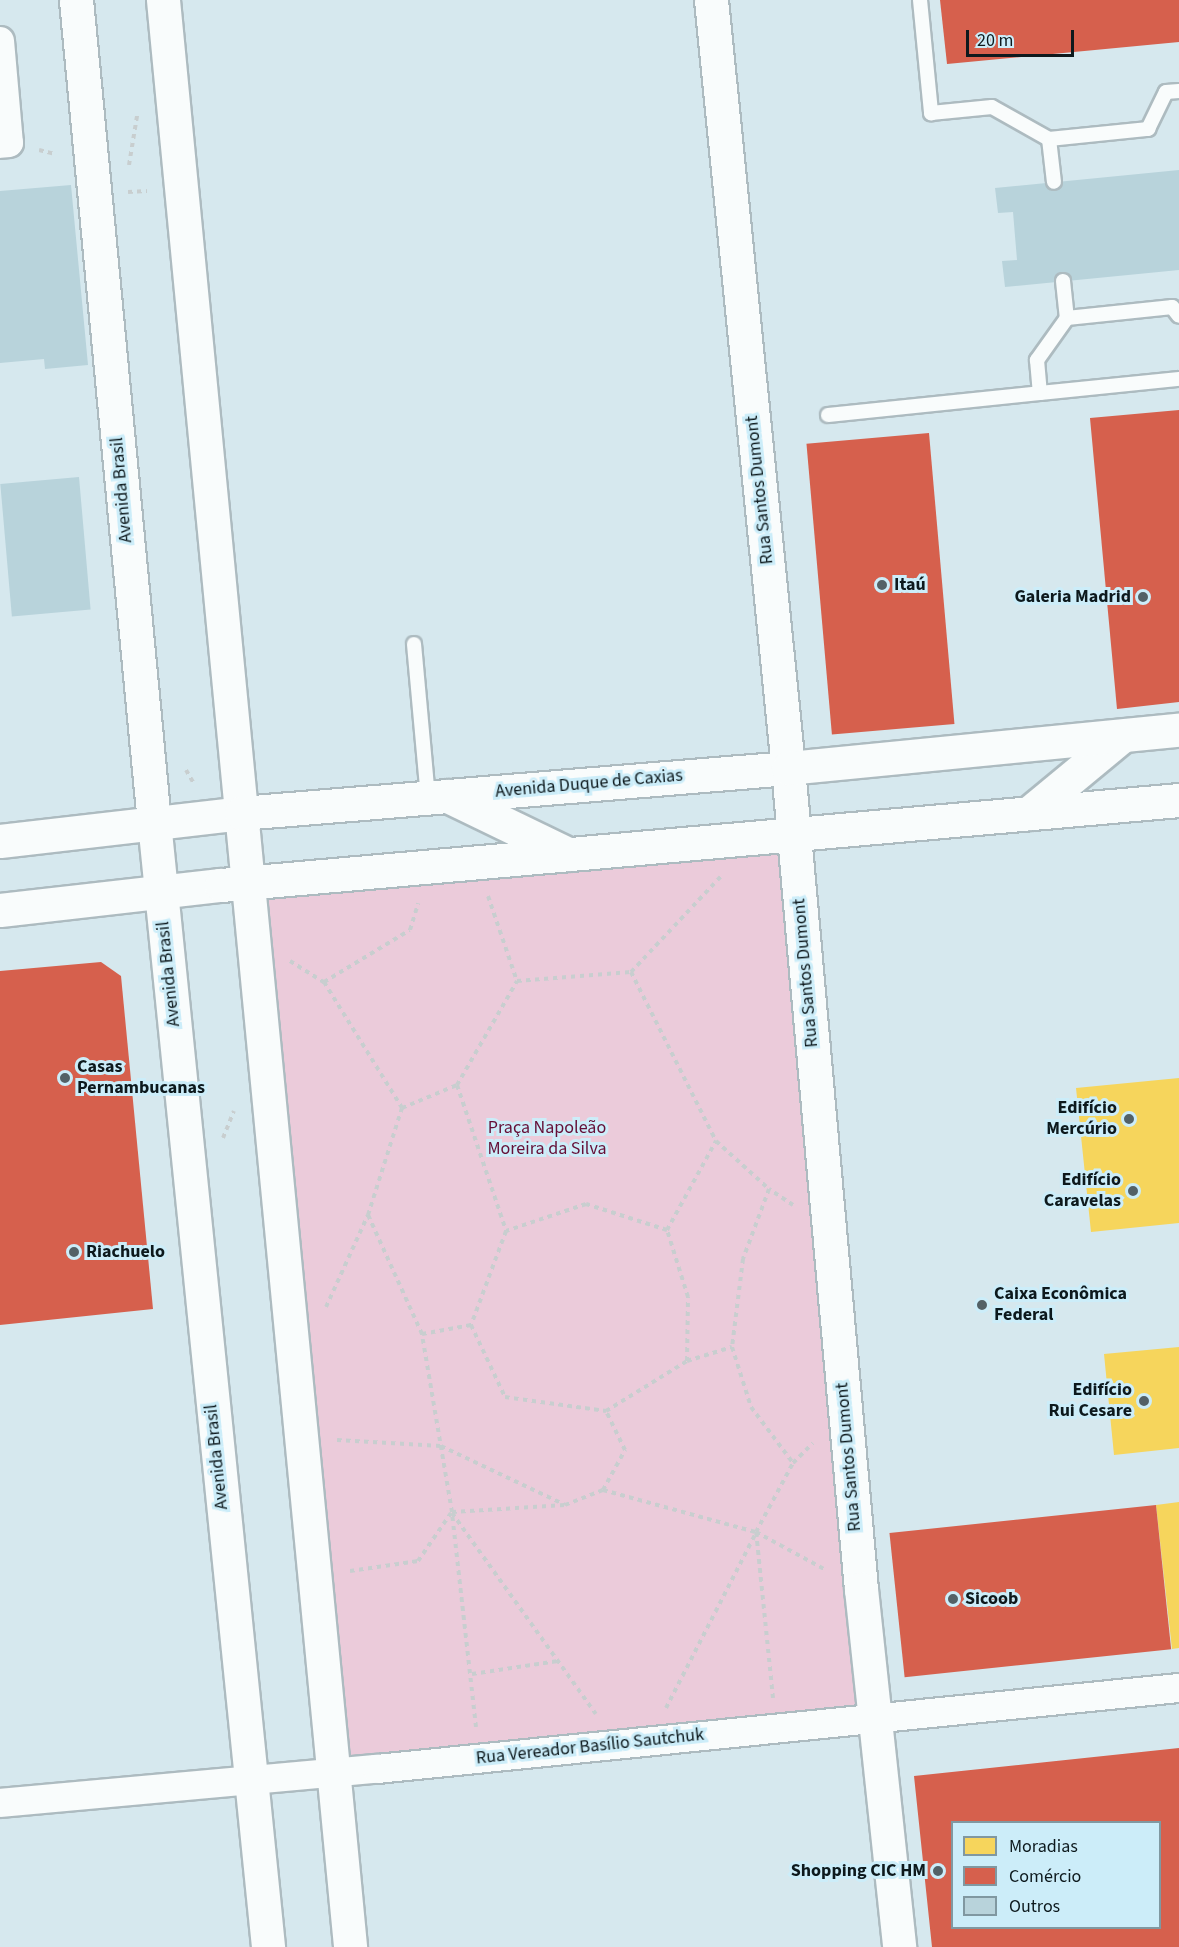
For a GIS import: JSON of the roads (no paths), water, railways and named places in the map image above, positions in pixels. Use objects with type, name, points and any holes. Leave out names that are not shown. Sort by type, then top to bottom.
[{"type":"main road","name":"Avenida Brasil","points":[[76,0],[153,822],[249,1779],[268,1947]]},
{"type":"main road","points":[[163,0],[350,1947]]},
{"type":"main road","name":"Rua Santos Dumont","points":[[711,0],[788,768],[861,1589],[877,1717],[899,1947]]},
{"type":"main road","name":"Avenida Duque de Caxias","points":[[0,841],[241,813],[788,768],[1179,730]]},
{"type":"main road","points":[[1029,813],[1121,736]]},
{"type":"main road","points":[[438,797],[568,854]]},
{"type":"main road","points":[[0,910],[248,882],[793,832],[1179,800]]},
{"type":"street","points":[[0,41],[5,144]]},
{"type":"street","name":"Rua Vereador Basílio Sautchuk","points":[[0,1803],[334,1773],[1179,1688]]},
{"type":"lane","points":[[920,0],[931,112],[992,107],[1049,139],[1148,129],[1166,92],[1179,91]]},
{"type":"lane","points":[[1049,139],[1054,182]]},
{"type":"lane","points":[[1040,393],[1037,360],[1067,318],[1063,281]]},
{"type":"lane","points":[[1067,318],[1172,307],[1179,316]]},
{"type":"lane","points":[[828,415],[1179,379]]},
{"type":"lane","points":[[414,644],[438,797]]},
{"type":"place","name":"Itaú","points":[[882,585]]},
{"type":"place","name":"Galeria Madrid","points":[[1143,597]]},
{"type":"place","name":"Casas Pernambucanas","points":[[65,1078]]},
{"type":"place","name":"Edifício Mercúrio","points":[[1129,1119]]},
{"type":"place","name":"Edifício Caravelas","points":[[1133,1191]]},
{"type":"place","name":"Riachuelo","points":[[74,1252]]},
{"type":"place","name":"Caixa Econômica Federal","points":[[982,1305]]},
{"type":"place","name":"Edifício Rui Cesare","points":[[1144,1401]]},
{"type":"place","name":"Sicoob","points":[[953,1599]]},
{"type":"place","name":"Shopping CIC HM","points":[[938,1871]]},
{"type":"park label","name":"Praça Napoleão Moreira da Silva","points":[[547,1139]]}]
